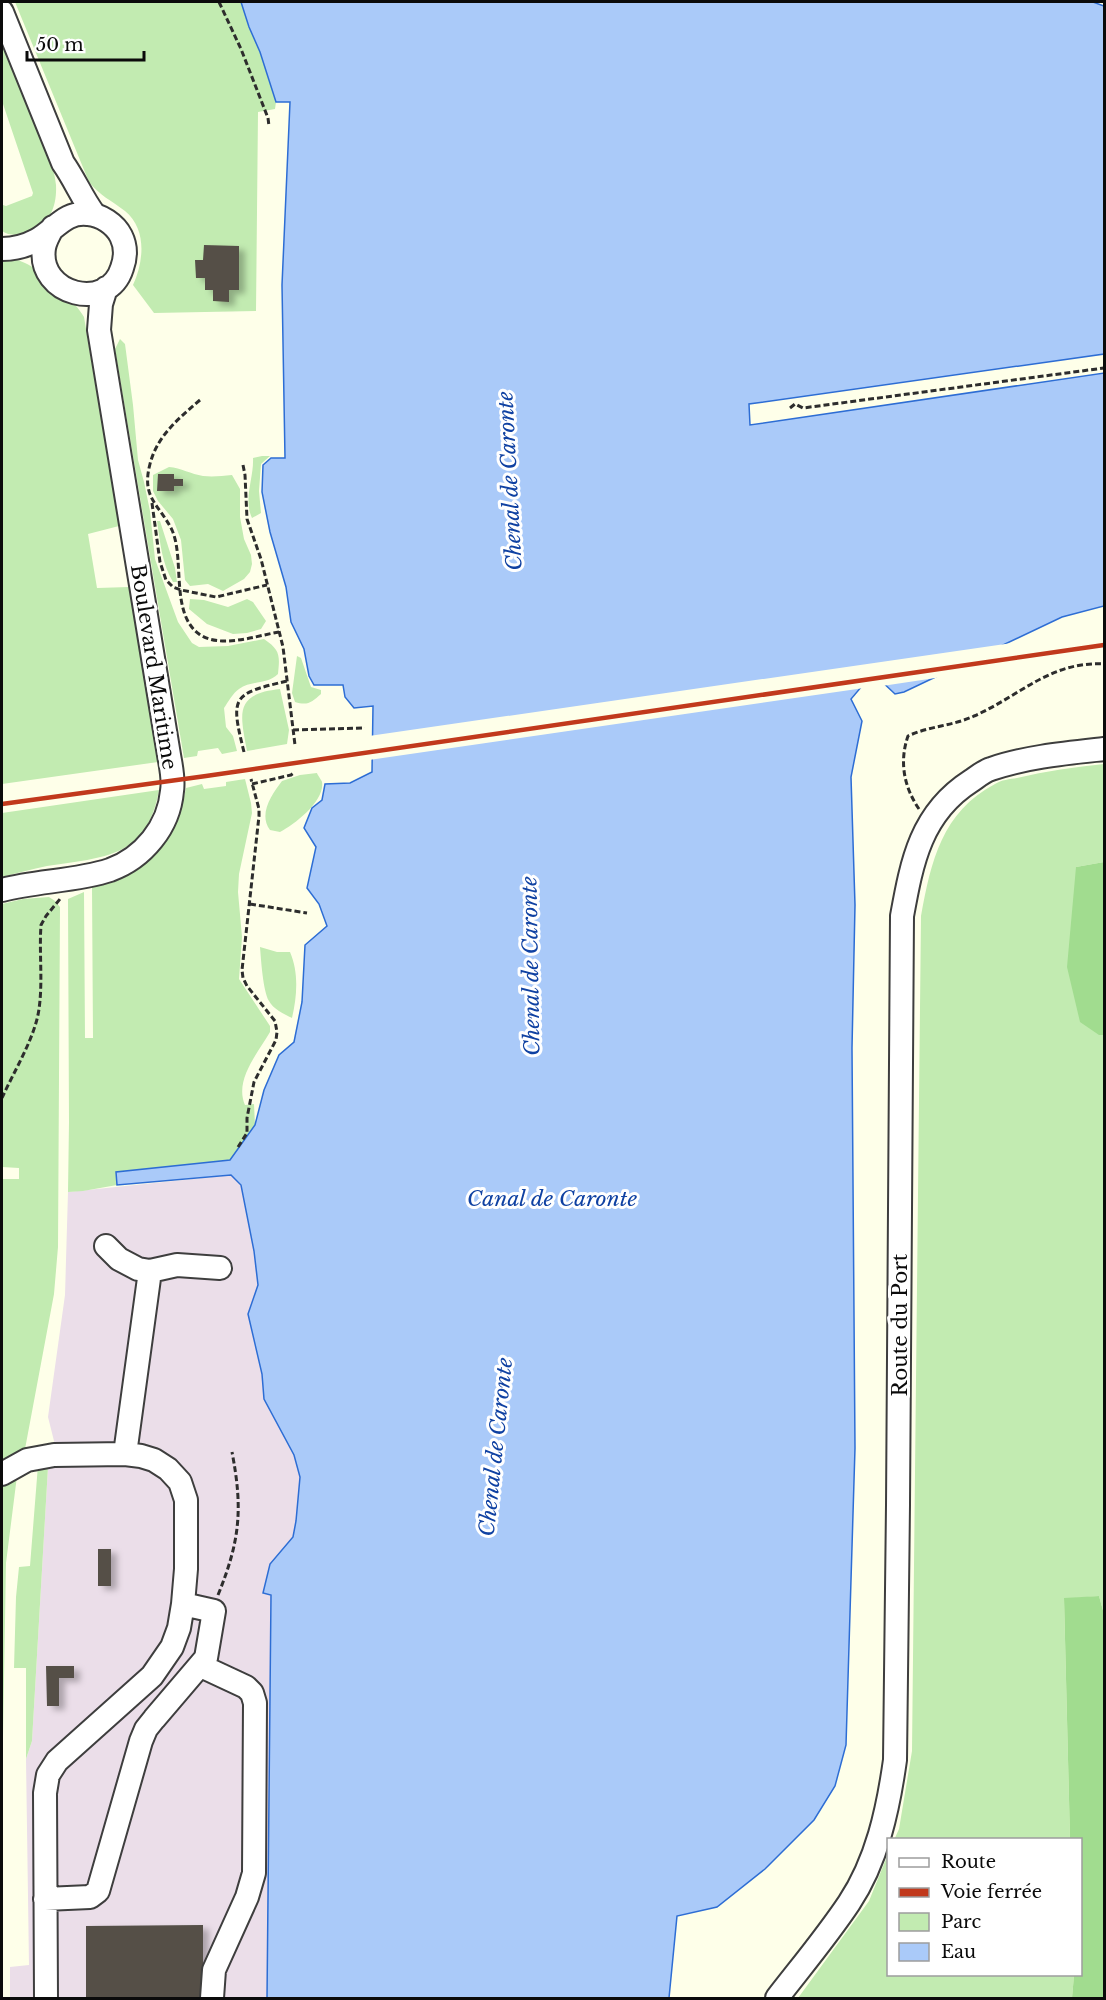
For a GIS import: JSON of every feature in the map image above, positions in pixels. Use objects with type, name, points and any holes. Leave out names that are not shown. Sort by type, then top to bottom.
[{"type":"street","points":[[2,12],[63,163],[73,178],[82,199],[94,214],[110,222],[120,234],[125,261],[114,282],[106,288],[90,295],[72,294],[55,283],[45,267],[33,259],[5,249]]},
{"type":"street","points":[[45,267],[43,251],[45,242],[59,223],[63,163]]},
{"type":"street","points":[[5,249],[22,246],[39,239],[59,223],[76,214],[94,214]]},
{"type":"street","name":"Boulevard Maritime","points":[[2,890],[109,870],[127,862],[152,840],[162,824],[172,791],[169,755],[99,330],[100,304],[106,288]]},
{"type":"street","name":"Boulevard Maritime","points":[[72,294],[89,307],[99,330]]},
{"type":"street","name":"Route du Port","points":[[777,1998],[850,1902],[867,1869],[880,1836],[893,1770],[899,1480],[902,916],[910,875],[921,840],[936,811],[959,788],[989,769],[1104,748]]},
{"type":"street","points":[[106,1246],[128,1266],[138,1269],[150,1270],[177,1265],[220,1268]]},
{"type":"street","points":[[125,1454],[150,1270]]},
{"type":"street","points":[[2,1474],[21,1462],[33,1458],[54,1455],[125,1454],[154,1460],[168,1469],[180,1482],[186,1500],[186,1569],[183,1604],[179,1628],[172,1647],[152,1676],[71,1747],[57,1761],[48,1775],[45,1793],[46,1998]]},
{"type":"street","points":[[45,1899],[90,1897],[98,1891],[141,1741],[154,1719],[201,1666],[209,1648],[214,1611],[183,1604]]},
{"type":"street","points":[[201,1666],[246,1687],[252,1693],[255,1703],[254,1873],[247,1897],[214,1970],[212,1998]]},
{"type":"path","points":[[219,2],[242,49],[269,126]]},
{"type":"path","points":[[790,408],[795,404],[803,408],[1104,368]]},
{"type":"path","points":[[200,400],[172,424],[156,447],[149,466],[149,489],[156,542],[166,580],[173,587],[181,590],[216,597],[267,585]]},
{"type":"path","points":[[243,465],[248,519],[279,632],[295,745]]},
{"type":"path","points":[[152,501],[172,531],[176,542],[183,608],[188,624],[199,634],[212,640],[226,641],[279,632]]},
{"type":"path","points":[[931,822],[912,799],[905,781],[903,762],[908,736],[918,731],[972,717],[1059,669],[1092,663],[1104,664]]},
{"type":"path","points":[[244,752],[236,719],[238,702],[244,695],[257,688],[287,681]]},
{"type":"path","points":[[293,730],[365,728]]},
{"type":"path","points":[[252,784],[291,775],[295,772]]},
{"type":"path","points":[[238,1147],[247,1132],[249,1102],[254,1082],[276,1040],[277,1032],[275,1021],[243,978],[242,970],[260,816],[251,779]]},
{"type":"path","points":[[2,1098],[31,1035],[39,1011],[41,925],[59,902],[62,879]]},
{"type":"path","points":[[250,904],[307,913]]},
{"type":"path","points":[[214,1611],[235,1549],[239,1509],[232,1452]]},
{"type":"shaded area","points":[[231,1175],[241,1185],[254,1251],[258,1285],[248,1314],[262,1374],[264,1399],[294,1455],[300,1477],[293,1537],[270,1564],[264,1593],[271,1594],[267,1998],[10,1998],[10,1967],[29,1965],[26,1759],[32,1741],[48,1467],[55,1445],[48,1417],[65,1295],[68,1192]]},
{"type":"green space","points":[[15,2],[241,2],[276,102],[275,109],[258,112],[256,311],[154,313],[133,285],[141,256],[137,227],[125,211],[101,194],[89,182]]},
{"type":"green space","points":[[2,42],[47,151],[56,185],[54,206],[44,223],[32,231],[16,235],[2,231],[2,200],[3,205],[6,206],[32,196],[33,193],[2,101]]},
{"type":"green space","points":[[2,258],[32,266],[66,295],[84,317],[119,526],[88,534],[97,588],[129,587],[158,762],[2,784]]},
{"type":"green space","points":[[120,339],[125,344],[138,460],[150,511],[155,559],[178,622],[192,643],[199,647],[228,646],[264,639],[273,646],[278,654],[278,674],[269,680],[249,684],[239,689],[224,708],[226,727],[233,736],[237,751],[222,754],[218,748],[198,751],[197,756],[184,758],[115,349]]},
{"type":"green space","points":[[270,456],[261,464],[259,491],[261,513],[252,518],[248,503],[253,458]]},
{"type":"green space","points":[[169,467],[203,476],[232,475],[240,489],[240,517],[252,564],[250,572],[244,579],[223,591],[208,584],[190,586],[185,580],[181,540],[173,519],[153,491],[153,475]]},
{"type":"green space","points":[[157,521],[160,521],[175,568],[177,582],[173,582],[166,568]]},
{"type":"green space","points":[[190,599],[204,600],[228,607],[247,599],[253,602],[266,621],[261,629],[233,634],[207,624],[189,609]]},
{"type":"green space","points":[[297,656],[301,658],[311,687],[321,690],[321,694],[307,703],[295,702],[292,693]]},
{"type":"green space","points":[[280,689],[289,730],[287,744],[247,751],[242,716],[247,701],[254,695]]},
{"type":"green space","points":[[1104,764],[1104,862],[1076,867],[1099,1035],[1104,1035],[1104,1614],[1099,1596],[1064,1599],[1070,1838],[895,1838],[899,1829],[912,1751],[921,916],[935,857],[951,824],[962,809],[977,795],[997,783]]},
{"type":"green space","points":[[317,773],[322,782],[322,789],[314,804],[301,818],[280,832],[270,830],[265,817],[266,811],[282,781],[300,775]]},
{"type":"green space","points":[[245,779],[252,813],[239,874],[238,892],[242,937],[239,979],[270,1026],[270,1032],[249,1067],[243,1086],[242,1096],[245,1105],[254,1104],[255,1125],[230,1160],[116,1172],[117,1185],[68,1192],[68,899],[84,892],[85,1038],[93,1038],[92,887],[119,878],[136,869],[157,851],[178,815],[186,788],[202,784],[204,789],[226,786],[226,782]]},
{"type":"green space","points":[[159,790],[145,829],[134,842],[120,850],[105,856],[2,877],[2,813]]},
{"type":"green space","points":[[1104,862],[1104,1035],[1099,1035],[1080,1022],[1067,967],[1076,867]]},
{"type":"green space","points":[[49,897],[60,907],[58,1247],[54,1294],[25,1449],[2,1462],[2,1179],[19,1179],[19,1168],[2,1167],[2,904],[23,899]]},
{"type":"green space","points":[[260,947],[277,952],[290,952],[295,968],[296,985],[292,1018],[276,1009],[269,1001],[264,983]]},
{"type":"green space","points":[[38,1465],[48,1467],[32,1741],[26,1759],[26,1668],[14,1668],[16,1597],[19,1567],[30,1566]]},
{"type":"green space","points":[[17,1476],[6,1563],[2,1796],[2,1486]]},
{"type":"green space","points":[[1099,1596],[1104,1614],[1104,1998],[1072,1998],[1074,1976],[1082,1976],[1082,1838],[1070,1838],[1064,1598]]},
{"type":"green space","points":[[887,1856],[887,1976],[1074,1976],[1072,1998],[798,1998],[869,1901]]},
{"type":"water","name":"Canal de Caronte","points":[[241,2],[1093,2],[1104,6],[1104,354],[749,404],[750,425],[1104,373],[1104,606],[1062,617],[904,692],[895,694],[878,678],[862,686],[851,699],[862,721],[851,777],[855,905],[852,1048],[855,1448],[846,1745],[835,1786],[814,1820],[765,1869],[717,1907],[677,1916],[669,1998],[267,1998],[271,1595],[263,1593],[270,1564],[293,1537],[300,1477],[294,1455],[264,1399],[262,1374],[248,1314],[258,1285],[241,1185],[231,1175],[117,1185],[116,1172],[230,1160],[255,1125],[264,1090],[279,1055],[294,1042],[302,1002],[305,945],[327,926],[319,904],[307,888],[316,847],[304,828],[312,808],[322,800],[325,784],[350,783],[372,772],[373,706],[354,708],[345,697],[343,685],[314,685],[309,676],[304,649],[291,622],[286,587],[270,532],[262,492],[263,465],[271,458],[285,458],[282,285],[290,102],[276,102]]},
{"type":"pier","points":[[1012,643],[942,677],[882,686],[878,681],[864,688],[369,760],[369,736]]},
{"type":"building","points":[[204,245],[239,246],[239,290],[229,290],[229,302],[213,301],[213,290],[205,290],[205,278],[196,278],[195,260],[203,260]]},
{"type":"building","points":[[158,474],[174,474],[174,479],[183,479],[183,486],[174,486],[174,491],[157,491]]},
{"type":"building","points":[[98,1549],[111,1549],[111,1586],[98,1586]]},
{"type":"building","points":[[46,1666],[74,1666],[74,1678],[59,1678],[59,1706],[47,1706]]},
{"type":"building","points":[[203,1925],[203,1998],[86,1998],[86,1926]]},
{"type":"railway","points":[[2,804],[1104,645]]},
{"type":"water label","name":"Chenal de Caronte","points":[[510,481]]},
{"type":"water label","name":"Chenal de Caronte","points":[[531,966]]},
{"type":"water label","name":"Chenal de Caronte","points":[[496,1447]]}]
